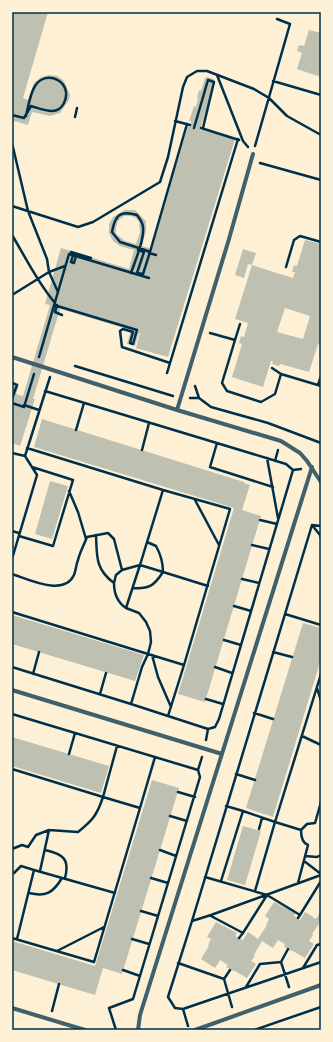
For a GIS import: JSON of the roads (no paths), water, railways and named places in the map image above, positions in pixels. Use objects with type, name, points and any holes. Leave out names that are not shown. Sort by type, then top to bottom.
[{"type":"street","points":[[177,410],[253,154]]},
{"type":"street","points":[[12,357],[177,410],[281,440],[300,453],[321,482]]},
{"type":"street","points":[[138,1030],[140,1015],[312,468]]},
{"type":"street","points":[[12,690],[222,754]]},
{"type":"street","points":[[195,1030],[321,985]]},
{"type":"street","points":[[12,1008],[85,1030]]}]
